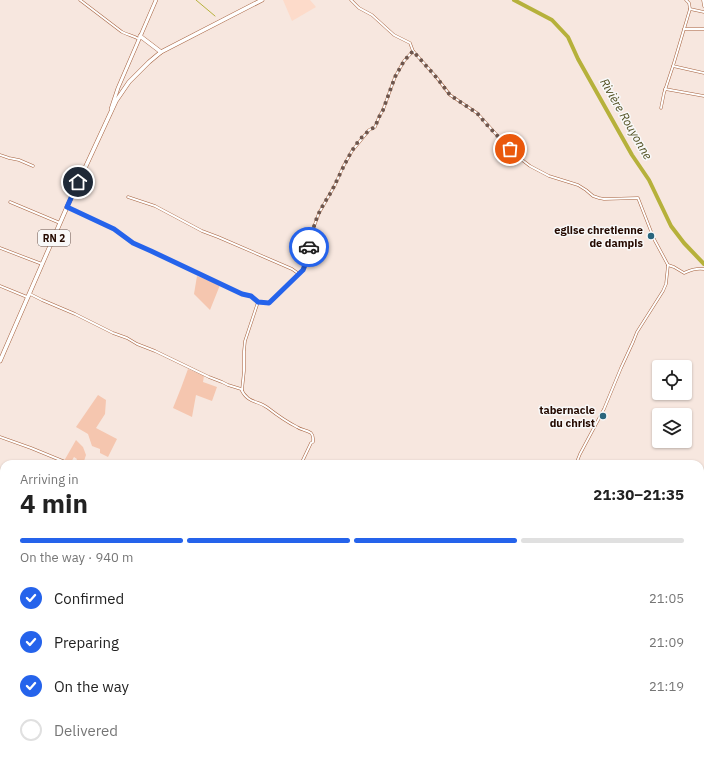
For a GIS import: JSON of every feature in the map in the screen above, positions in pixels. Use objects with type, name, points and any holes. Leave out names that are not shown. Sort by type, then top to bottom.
[{"type":"main road","points":[[109,115],[118,88],[156,0]]},
{"type":"main road","name":"RN 2","points":[[0,361],[60,222],[109,115],[116,101],[129,82],[161,52],[262,0]]},
{"type":"main road","points":[[140,38],[161,52]]},
{"type":"street","points":[[80,0],[122,32],[140,38]]},
{"type":"street","points":[[351,0],[359,8],[372,15],[394,35],[410,43],[413,51],[450,95],[477,113],[502,142],[516,156],[530,166],[548,176],[578,185],[598,198],[638,198],[654,239],[668,266],[666,284],[637,332],[604,409],[578,460]]},
{"type":"street","points":[[661,108],[665,89],[690,9],[689,3],[686,0]]},
{"type":"street","points":[[703,0],[704,6]]},
{"type":"street","points":[[690,9],[704,12]]},
{"type":"street","points":[[684,29],[704,29]]},
{"type":"street","points":[[67,207],[114,229],[133,243],[242,294],[251,296],[258,302],[269,303],[303,270],[309,255],[312,232],[319,213],[352,151],[369,130],[375,127],[395,77],[404,61],[413,51]]},
{"type":"street","points":[[673,66],[704,73]]},
{"type":"street","points":[[665,89],[704,96]]},
{"type":"street","points":[[0,155],[19,160],[33,166]]},
{"type":"street","points":[[128,197],[155,206],[202,232],[218,237],[292,269],[299,274]]},
{"type":"street","points":[[10,202],[60,222]]},
{"type":"street","points":[[0,248],[42,264]]},
{"type":"street","points":[[668,266],[674,267],[684,273],[699,268],[704,269]]},
{"type":"street","points":[[0,286],[42,300],[75,314],[112,333],[127,338],[228,386],[241,389],[244,395],[251,400],[267,408],[296,427],[312,433],[313,442],[311,442],[303,460]]},
{"type":"street","points":[[242,391],[245,341],[258,302]]},
{"type":"street","points":[[0,437],[60,460]]},
{"type":"shaded area","points":[[283,0],[310,0],[316,7],[292,21]]},
{"type":"shaded area","points":[[197,276],[220,285],[210,310],[194,294]]},
{"type":"shaded area","points":[[188,369],[204,376],[203,382],[217,387],[212,401],[196,395],[192,417],[173,408]]},
{"type":"shaded area","points":[[98,395],[106,400],[105,414],[96,428],[117,439],[108,457],[100,453],[100,449],[92,446],[88,434],[76,427]]},
{"type":"shaded area","points":[[76,440],[83,447],[86,455],[84,460],[77,460],[74,457],[72,460],[65,460]]},
{"type":"waterway","points":[[196,0],[215,16]]},
{"type":"waterway","name":"Rivière Rouyonne","points":[[514,0],[552,20],[568,37],[578,59],[632,155],[649,180],[671,226],[684,243],[704,264]]},
{"type":"way so far","points":[[309,247],[312,232],[319,213],[335,185],[343,167],[352,151],[362,138],[369,130],[375,127],[395,77],[404,61],[413,51],[450,95],[477,113],[510,149]]},
{"type":"place","name":"eglise chretienne de dampis","points":[[651,236]]},
{"type":"place","name":"tabernacle du christ","points":[[603,416]]},
{"type":"route","points":[[78,182],[67,207],[114,229],[133,243],[242,294],[251,296],[258,302],[269,303],[303,270],[309,255],[309,247]]}]
